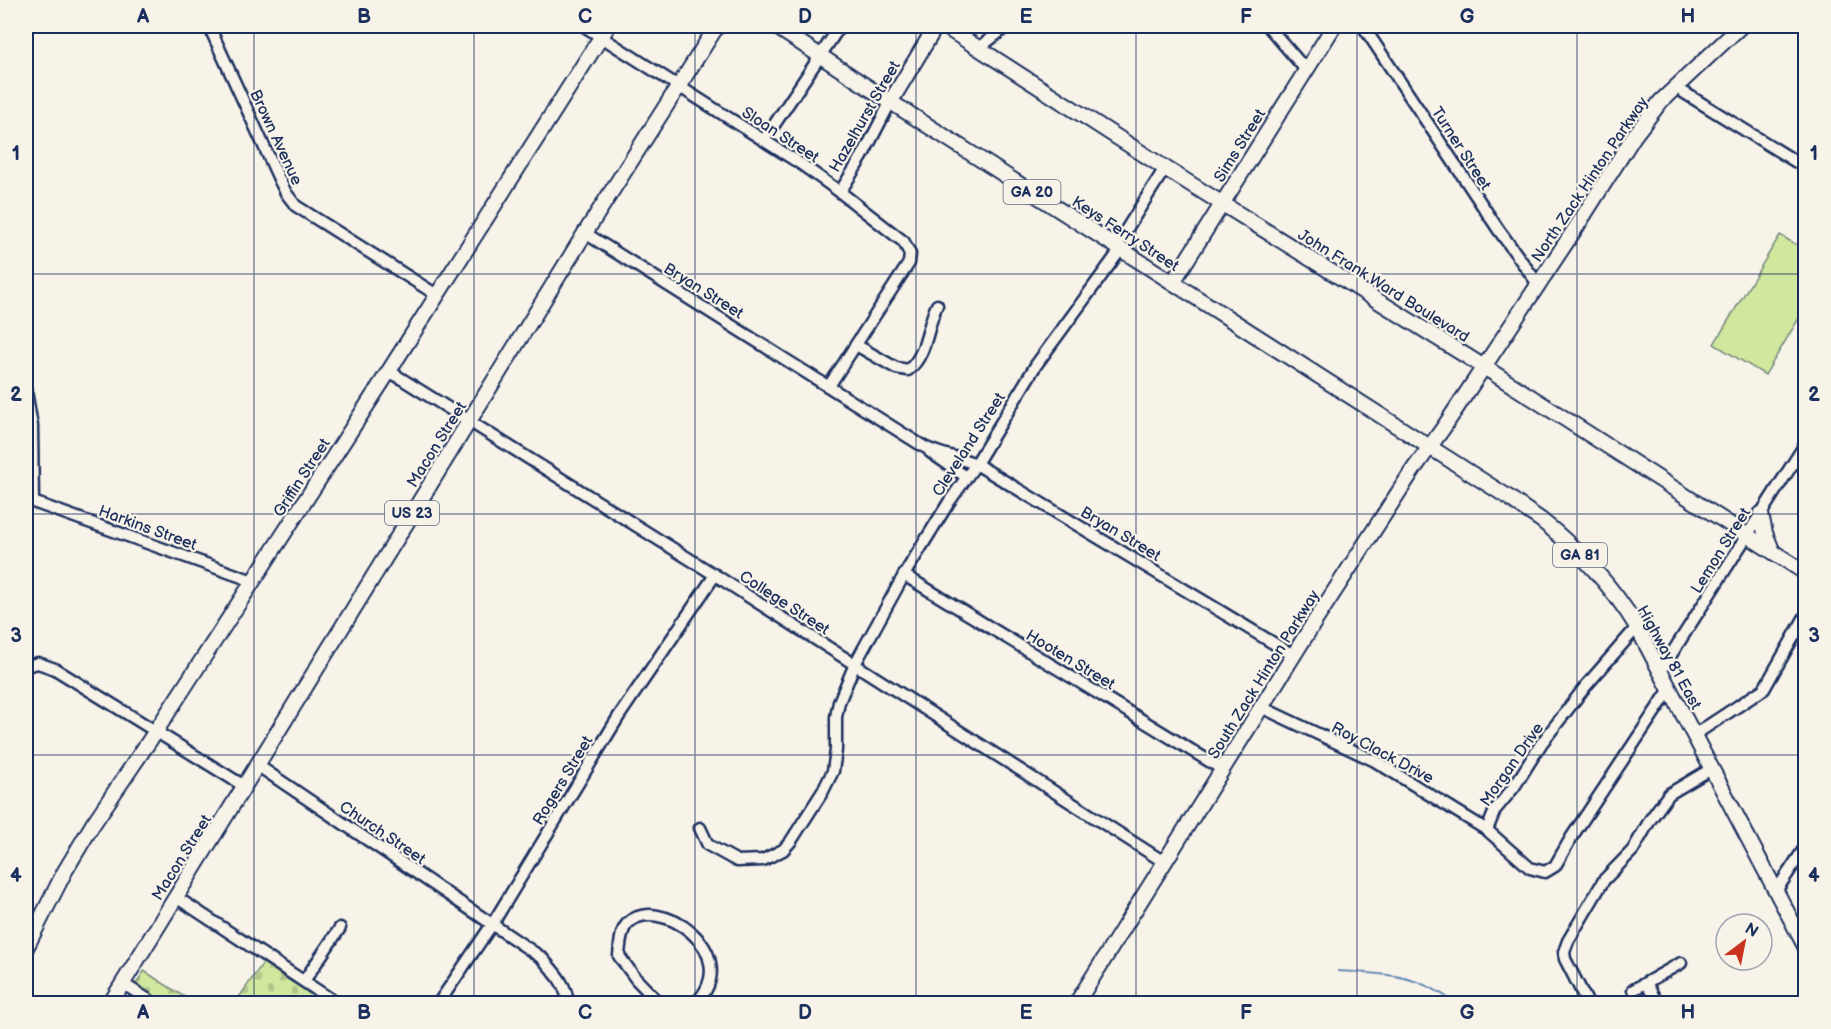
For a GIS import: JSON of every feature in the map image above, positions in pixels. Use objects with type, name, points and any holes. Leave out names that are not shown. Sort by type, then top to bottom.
[{"type":"main road","name":"Macon Street","points":[[110,1004],[585,233],[717,26]]},
{"type":"main road","name":"Keys Ferry Street","points":[[775,26],[1429,447]]},
{"type":"main road","name":"Hazelhurst Street","points":[[891,102],[936,26]]},
{"type":"main road","name":"John Frank Ward Boulevard","points":[[944,26],[1806,573]]},
{"type":"main road","name":"Sims Street","points":[[1173,282],[1334,26]]},
{"type":"main road","name":"North Zack Hinton Parkway","points":[[1484,367],[1648,116],[1675,87],[1741,26]]},
{"type":"main road","name":"Griffin Street","points":[[26,948],[70,861],[93,824],[253,581],[604,31]]},
{"type":"main road","name":"South Zack Hinton Parkway","points":[[1076,1004],[1293,655],[1395,497],[1484,367]]},
{"type":"main road","name":"Highway 81 East","points":[[1429,447],[1511,499],[1552,530],[1601,578],[1637,627],[1806,948]]},
{"type":"main road","points":[[1761,514],[1772,550]]},
{"type":"street","name":"Brown Avenue","points":[[209,26],[286,194],[296,206],[437,295]]},
{"type":"street","name":"Sloan Street","points":[[584,26],[604,31],[678,87],[764,140],[840,192],[904,242],[910,254],[909,263],[829,386]]},
{"type":"street","points":[[764,140],[840,26]]},
{"type":"street","points":[[979,48],[1007,26]]},
{"type":"street","points":[[1269,26],[1306,70]]},
{"type":"street","name":"Turner Street","points":[[1363,26],[1498,230],[1538,284]]},
{"type":"street","points":[[1675,87],[1806,168]]},
{"type":"street","name":"Hazelhurst Street","points":[[840,192],[862,157],[891,102]]},
{"type":"street","name":"Cleveland Street","points":[[700,828],[708,845],[737,861],[753,861],[773,856],[791,841],[824,791],[832,771],[836,750],[836,717],[839,702],[855,664],[904,575],[965,476],[976,464],[1036,365],[1118,247],[1165,168]]},
{"type":"street","name":"Bryan Street","points":[[585,233],[928,449],[965,476]]},
{"type":"street","points":[[856,345],[896,368],[908,370],[919,358],[926,341],[930,318],[937,304]]},
{"type":"street","name":"College Street","points":[[388,371],[715,575],[1164,862]]},
{"type":"street","name":"Harkins Street","points":[[26,391],[32,426],[33,502],[253,581]]},
{"type":"street","name":"Lemon Street","points":[[1660,672],[1806,443]]},
{"type":"street","name":"Bryan Street","points":[[928,449],[976,464],[1293,655]]},
{"type":"street","name":"Rogers Street","points":[[438,1004],[493,923],[619,716],[715,575]]},
{"type":"street","name":"Hooten Street","points":[[904,575],[1222,769]]},
{"type":"street","points":[[1694,735],[1764,689],[1806,615]]},
{"type":"street","name":"Morgan Drive","points":[[1637,627],[1585,687],[1541,744],[1514,788],[1495,810],[1487,830],[1530,868],[1545,872],[1556,866],[1571,838],[1670,688]]},
{"type":"street","points":[[26,666],[38,663],[55,669],[244,786]]},
{"type":"street","name":"Roy Clack Drive","points":[[1261,707],[1375,761],[1487,830]]},
{"type":"street","name":"Church Street","points":[[257,765],[542,958],[559,977],[567,995],[568,1004]]},
{"type":"street","points":[[1588,1004],[1564,959],[1568,941],[1604,880],[1633,850],[1650,820],[1669,794],[1711,769]]},
{"type":"street","points":[[1776,891],[1806,846]]},
{"type":"street","points":[[176,897],[338,1004]]},
{"type":"street","points":[[660,1004],[636,980],[619,956],[621,937],[627,924],[639,917],[658,914],[681,924],[709,952],[712,976],[704,994],[695,1004]]},
{"type":"street","points":[[304,981],[340,928]]},
{"type":"street","points":[[1633,990],[1681,963]]},
{"type":"street","points":[[1646,982],[1658,1004]]},
{"type":"street","points":[[122,983],[155,1004]]},
{"type":"green space","points":[[1780,235],[1805,250],[1805,308],[1765,375],[1714,344]]},
{"type":"green space","points":[[263,963],[324,1003],[235,1003]]},
{"type":"green space","points":[[144,971],[194,1003],[124,1004]]},
{"type":"waterway","points":[[1338,971],[1400,977],[1428,986],[1456,1004]]}]
